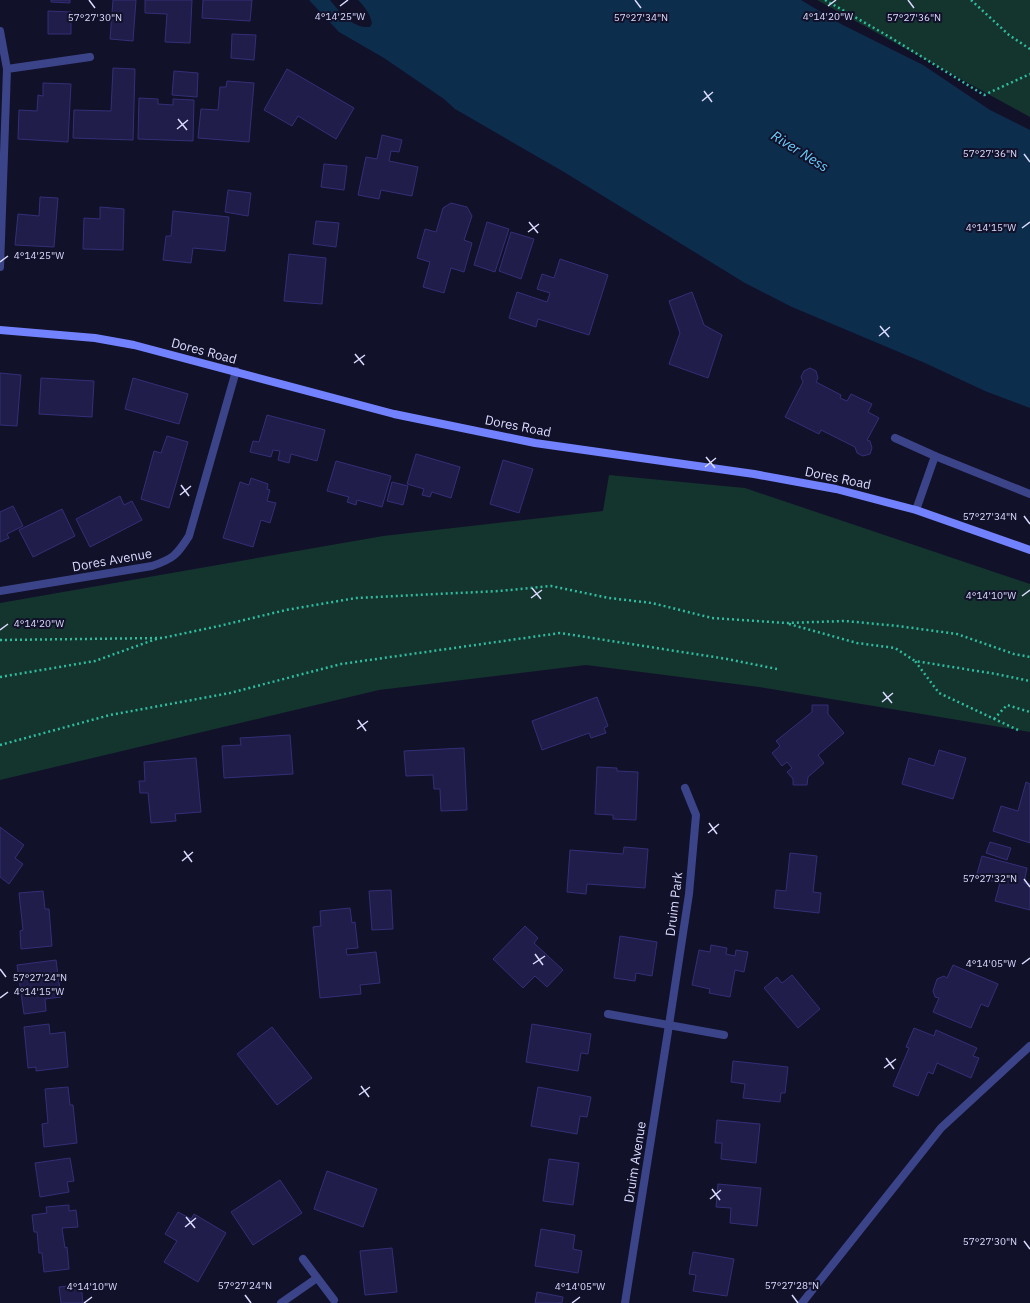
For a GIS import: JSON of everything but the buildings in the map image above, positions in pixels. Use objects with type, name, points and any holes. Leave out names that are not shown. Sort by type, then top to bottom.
[{"type":"main road","name":"Dores Road","points":[[0,330],[95,338],[134,345],[394,414],[535,443],[754,474],[828,487],[916,510],[1030,550]]},
{"type":"street","points":[[0,31],[7,69],[0,267]]},
{"type":"street","points":[[7,69],[90,57]]},
{"type":"street","name":"Dores Avenue","points":[[0,591],[152,566],[167,561],[179,552],[189,536],[236,371]]},
{"type":"street","points":[[895,438],[935,456],[1030,494]]},
{"type":"street","points":[[916,510],[935,456]]},
{"type":"street","name":"Druim Park","points":[[669,1025],[689,894],[696,815],[685,788]]},
{"type":"street","points":[[608,1014],[724,1034]]},
{"type":"street","name":"Druim Avenue","points":[[625,1303],[669,1025]]},
{"type":"street","points":[[802,1303],[941,1128],[1030,1046]]},
{"type":"street","points":[[303,1258],[334,1300]]},
{"type":"street","points":[[281,1303],[317,1278]]},
{"type":"path","points":[[825,0],[888,36],[984,95],[1030,74]]},
{"type":"path","points":[[971,0],[1009,35],[1030,49]]},
{"type":"path","points":[[0,677],[95,661],[162,638],[286,610],[356,598],[499,591],[551,586],[609,598],[652,603],[712,618],[786,623],[845,621],[957,634],[1014,654],[1030,657]]},
{"type":"path","points":[[786,623],[857,643],[895,648],[915,661],[939,693],[1018,730]]},
{"type":"path","points":[[0,745],[110,715],[230,693],[341,664],[560,633],[727,659],[777,669]]},
{"type":"path","points":[[0,640],[162,638]]},
{"type":"path","points":[[915,661],[1030,681]]},
{"type":"path","points":[[994,719],[1007,705],[1030,712]]},
{"type":"green space","points":[[817,0],[1030,0],[1030,117]]},
{"type":"green space","points":[[609,475],[745,488],[1030,584],[1030,732],[759,687],[586,665],[379,690],[0,780],[0,603],[383,536],[603,511]]},
{"type":"water","name":"River Ness","points":[[309,0],[330,0],[347,19],[357,25],[370,27],[372,23],[370,17],[358,0],[801,0],[841,24],[923,65],[990,110],[1030,130],[1030,408],[985,391],[925,363],[792,307],[745,283],[564,172],[455,109],[444,99],[384,58],[339,32]]}]
